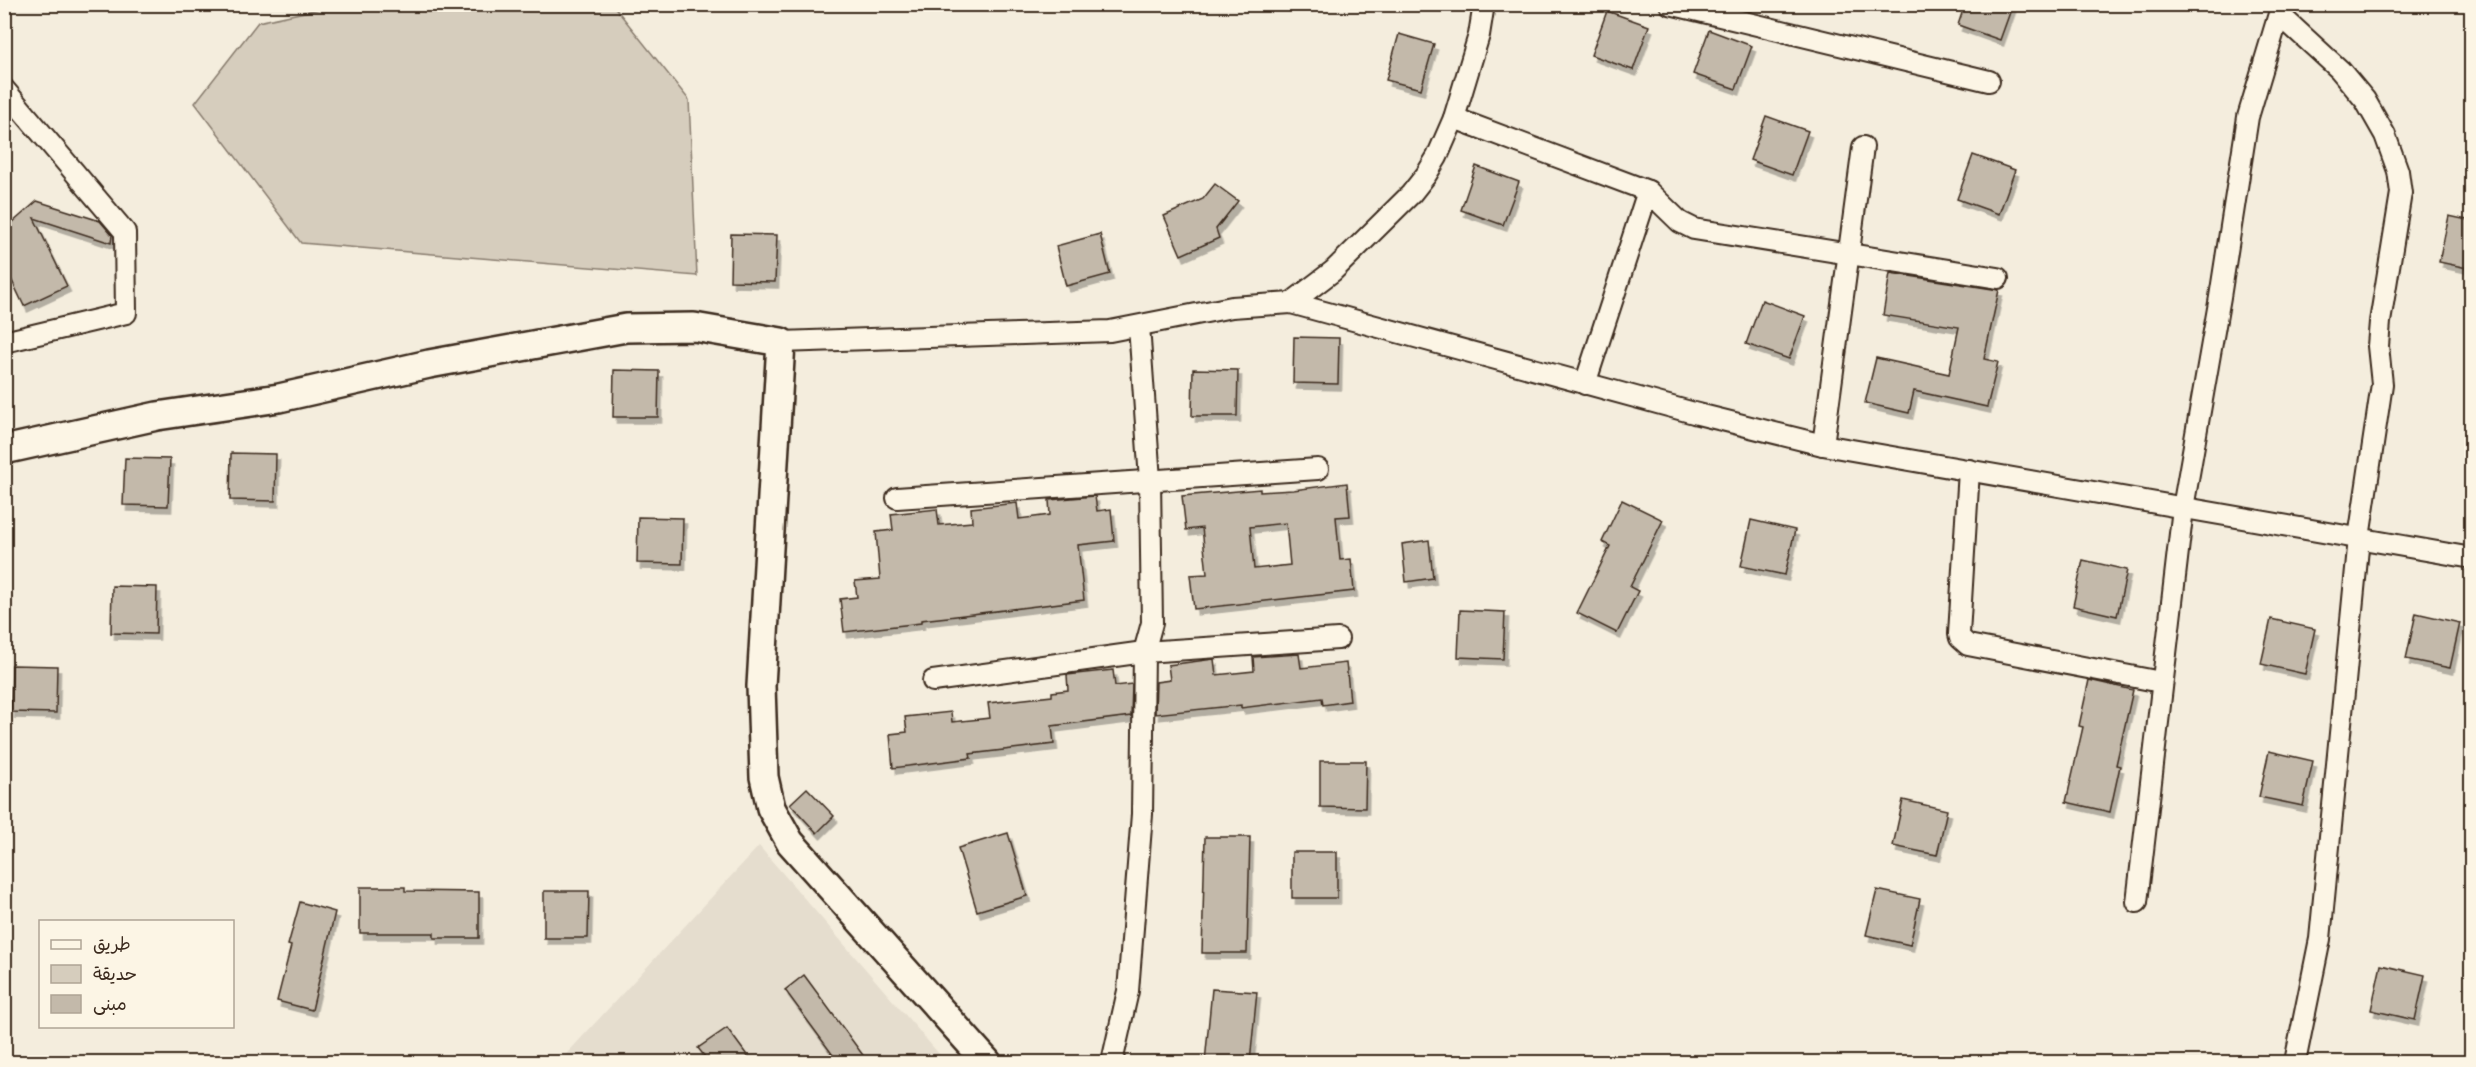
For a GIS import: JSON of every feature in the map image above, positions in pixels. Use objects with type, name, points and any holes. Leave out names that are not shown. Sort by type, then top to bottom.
[{"type":"street","points":[[1292,303],[1333,271],[1411,194],[1437,157],[1454,118],[1479,35],[1484,4]]},
{"type":"street","points":[[1670,4],[1989,81]]},
{"type":"street","points":[[2137,902],[2183,508],[2220,297],[2248,117],[2280,9],[2340,70],[2365,100],[2385,135],[2398,171],[2401,193],[2378,346],[2382,384],[2359,538],[2320,939],[2295,1062]]},
{"type":"street","points":[[4,89],[125,232],[126,313],[4,342]]},
{"type":"street","points":[[1454,118],[1648,191],[1680,222],[1694,229],[1850,252],[1998,278]]},
{"type":"street","points":[[1823,445],[1863,147]]},
{"type":"street","points":[[1585,384],[1648,191]]},
{"type":"street","points":[[4,450],[157,416],[279,398],[429,364],[626,328],[693,327],[781,342],[1110,331],[1232,307],[1292,303],[1585,384],[1823,445],[2472,558]]},
{"type":"street","points":[[1112,1062],[1128,991],[1142,814],[1144,652],[1152,623],[1150,480],[1139,326]]},
{"type":"street","points":[[781,342],[761,686],[764,777],[771,808],[790,842],[987,1062]]},
{"type":"street","points":[[897,498],[1318,469]]},
{"type":"street","points":[[1969,470],[1959,634],[1963,641],[1968,645],[2161,682]]},
{"type":"street","points":[[933,681],[1144,652],[1338,639]]},
{"type":"shaded area","points":[[759,846],[946,1062],[559,1062]]},
{"type":"green space","points":[[342,4],[613,5],[689,100],[697,276],[301,243],[195,103],[258,22]]},
{"type":"building","points":[[1965,4],[2013,4],[2000,40],[1958,25]]},
{"type":"building","points":[[1607,11],[1649,26],[1633,70],[1591,55]]},
{"type":"building","points":[[1709,30],[1752,46],[1736,89],[1693,74]]},
{"type":"building","points":[[1399,34],[1434,44],[1421,89],[1386,80]]},
{"type":"building","points":[[1766,116],[1808,131],[1792,175],[1750,160]]},
{"type":"building","points":[[1973,155],[2015,170],[1999,214],[1957,199]]},
{"type":"building","points":[[1476,166],[1519,182],[1503,225],[1461,210]]},
{"type":"building","points":[[1215,184],[1238,201],[1216,229],[1219,238],[1181,255],[1164,216],[1203,199]]},
{"type":"building","points":[[37,201],[100,221],[112,235],[111,243],[34,218],[67,286],[24,306],[4,264],[4,230]]},
{"type":"building","points":[[2449,216],[2472,221],[2472,269],[2439,262]]},
{"type":"building","points":[[731,234],[777,235],[775,282],[730,281]]},
{"type":"building","points":[[1100,234],[1110,274],[1066,286],[1056,246]]},
{"type":"building","points":[[1890,273],[1999,290],[1984,359],[1998,362],[1987,407],[1914,391],[1909,413],[1865,403],[1876,358],[1949,374],[1959,327],[1883,315]]},
{"type":"building","points":[[1762,300],[1805,316],[1789,359],[1746,344]]},
{"type":"building","points":[[1294,337],[1339,338],[1338,384],[1293,383]]},
{"type":"building","points":[[1193,369],[1238,370],[1237,416],[1192,416]]},
{"type":"building","points":[[614,370],[659,371],[658,417],[613,417]]},
{"type":"building","points":[[231,453],[276,454],[275,501],[230,500]]},
{"type":"building","points":[[125,458],[170,459],[168,506],[123,505]]},
{"type":"building","points":[[1347,483],[1350,516],[1336,517],[1340,560],[1351,559],[1354,591],[1194,609],[1190,575],[1207,574],[1202,528],[1186,530],[1182,496],[1260,489],[1260,492]],"holes":[[[1286,523],[1290,565],[1254,569],[1250,527]]]},
{"type":"building","points":[[1095,496],[1097,511],[1111,509],[1114,541],[1078,545],[1084,600],[844,632],[840,599],[857,597],[855,581],[880,579],[876,532],[893,530],[891,514],[937,509],[939,525],[972,522],[971,508],[1017,503],[1019,519],[1050,515],[1049,500]]},
{"type":"building","points":[[1622,500],[1663,520],[1630,587],[1638,591],[1617,633],[1577,613],[1610,546],[1602,542]]},
{"type":"building","points":[[638,517],[683,518],[682,564],[637,563]]},
{"type":"building","points":[[1751,520],[1795,530],[1785,575],[1741,566]]},
{"type":"building","points":[[1429,540],[1433,578],[1406,582],[1402,544]]},
{"type":"building","points":[[2083,560],[2127,570],[2117,616],[2073,606]]},
{"type":"building","points":[[112,586],[157,587],[156,634],[111,633]]},
{"type":"building","points":[[1460,610],[1505,612],[1503,659],[1458,657]]},
{"type":"building","points":[[2416,613],[2460,623],[2450,668],[2406,659]]},
{"type":"building","points":[[2271,619],[2315,629],[2305,674],[2261,664]]},
{"type":"building","points":[[1299,654],[1301,668],[1346,663],[1350,701],[1323,705],[1322,698],[1241,708],[1241,705],[1155,714],[1156,682],[1170,680],[1168,665],[1214,659],[1216,675],[1254,671],[1253,657]]},
{"type":"building","points":[[12,665],[57,666],[56,713],[11,712]]},
{"type":"building","points":[[1113,670],[1115,686],[1132,684],[1131,716],[1052,726],[1054,744],[970,754],[971,758],[893,768],[890,734],[907,732],[905,717],[951,712],[952,722],[990,718],[988,703],[1052,696],[1052,692],[1068,690],[1067,675]]},
{"type":"building","points":[[2089,680],[2133,690],[2116,765],[2120,766],[2110,812],[2066,802],[2083,727],[2079,726]]},
{"type":"building","points":[[2269,751],[2313,761],[2303,806],[2259,797]]},
{"type":"building","points":[[1320,761],[1366,761],[1365,808],[1320,807]]},
{"type":"building","points":[[807,788],[834,816],[817,833],[790,804]]},
{"type":"building","points":[[1903,800],[1947,810],[1937,855],[1893,846]]},
{"type":"building","points":[[1008,833],[1027,896],[977,911],[958,848]]},
{"type":"building","points":[[1205,837],[1250,837],[1247,953],[1202,953]]},
{"type":"building","points":[[1292,852],[1337,852],[1337,898],[1292,898]]},
{"type":"building","points":[[360,887],[405,887],[405,891],[479,892],[479,938],[434,938],[434,933],[360,933]]},
{"type":"building","points":[[1877,890],[1920,899],[1910,945],[1866,935]]},
{"type":"building","points":[[544,891],[589,891],[588,938],[544,938]]},
{"type":"building","points":[[300,902],[335,912],[312,1010],[277,1001],[291,946],[288,945]]},
{"type":"building","points":[[2381,965],[2425,975],[2415,1020],[2371,1010]]},
{"type":"building","points":[[804,975],[868,1062],[838,1062],[785,990]]},
{"type":"building","points":[[1212,989],[1257,992],[1250,1062],[1205,1062]]},
{"type":"building","points":[[727,1028],[752,1062],[709,1062],[698,1048]]}]
